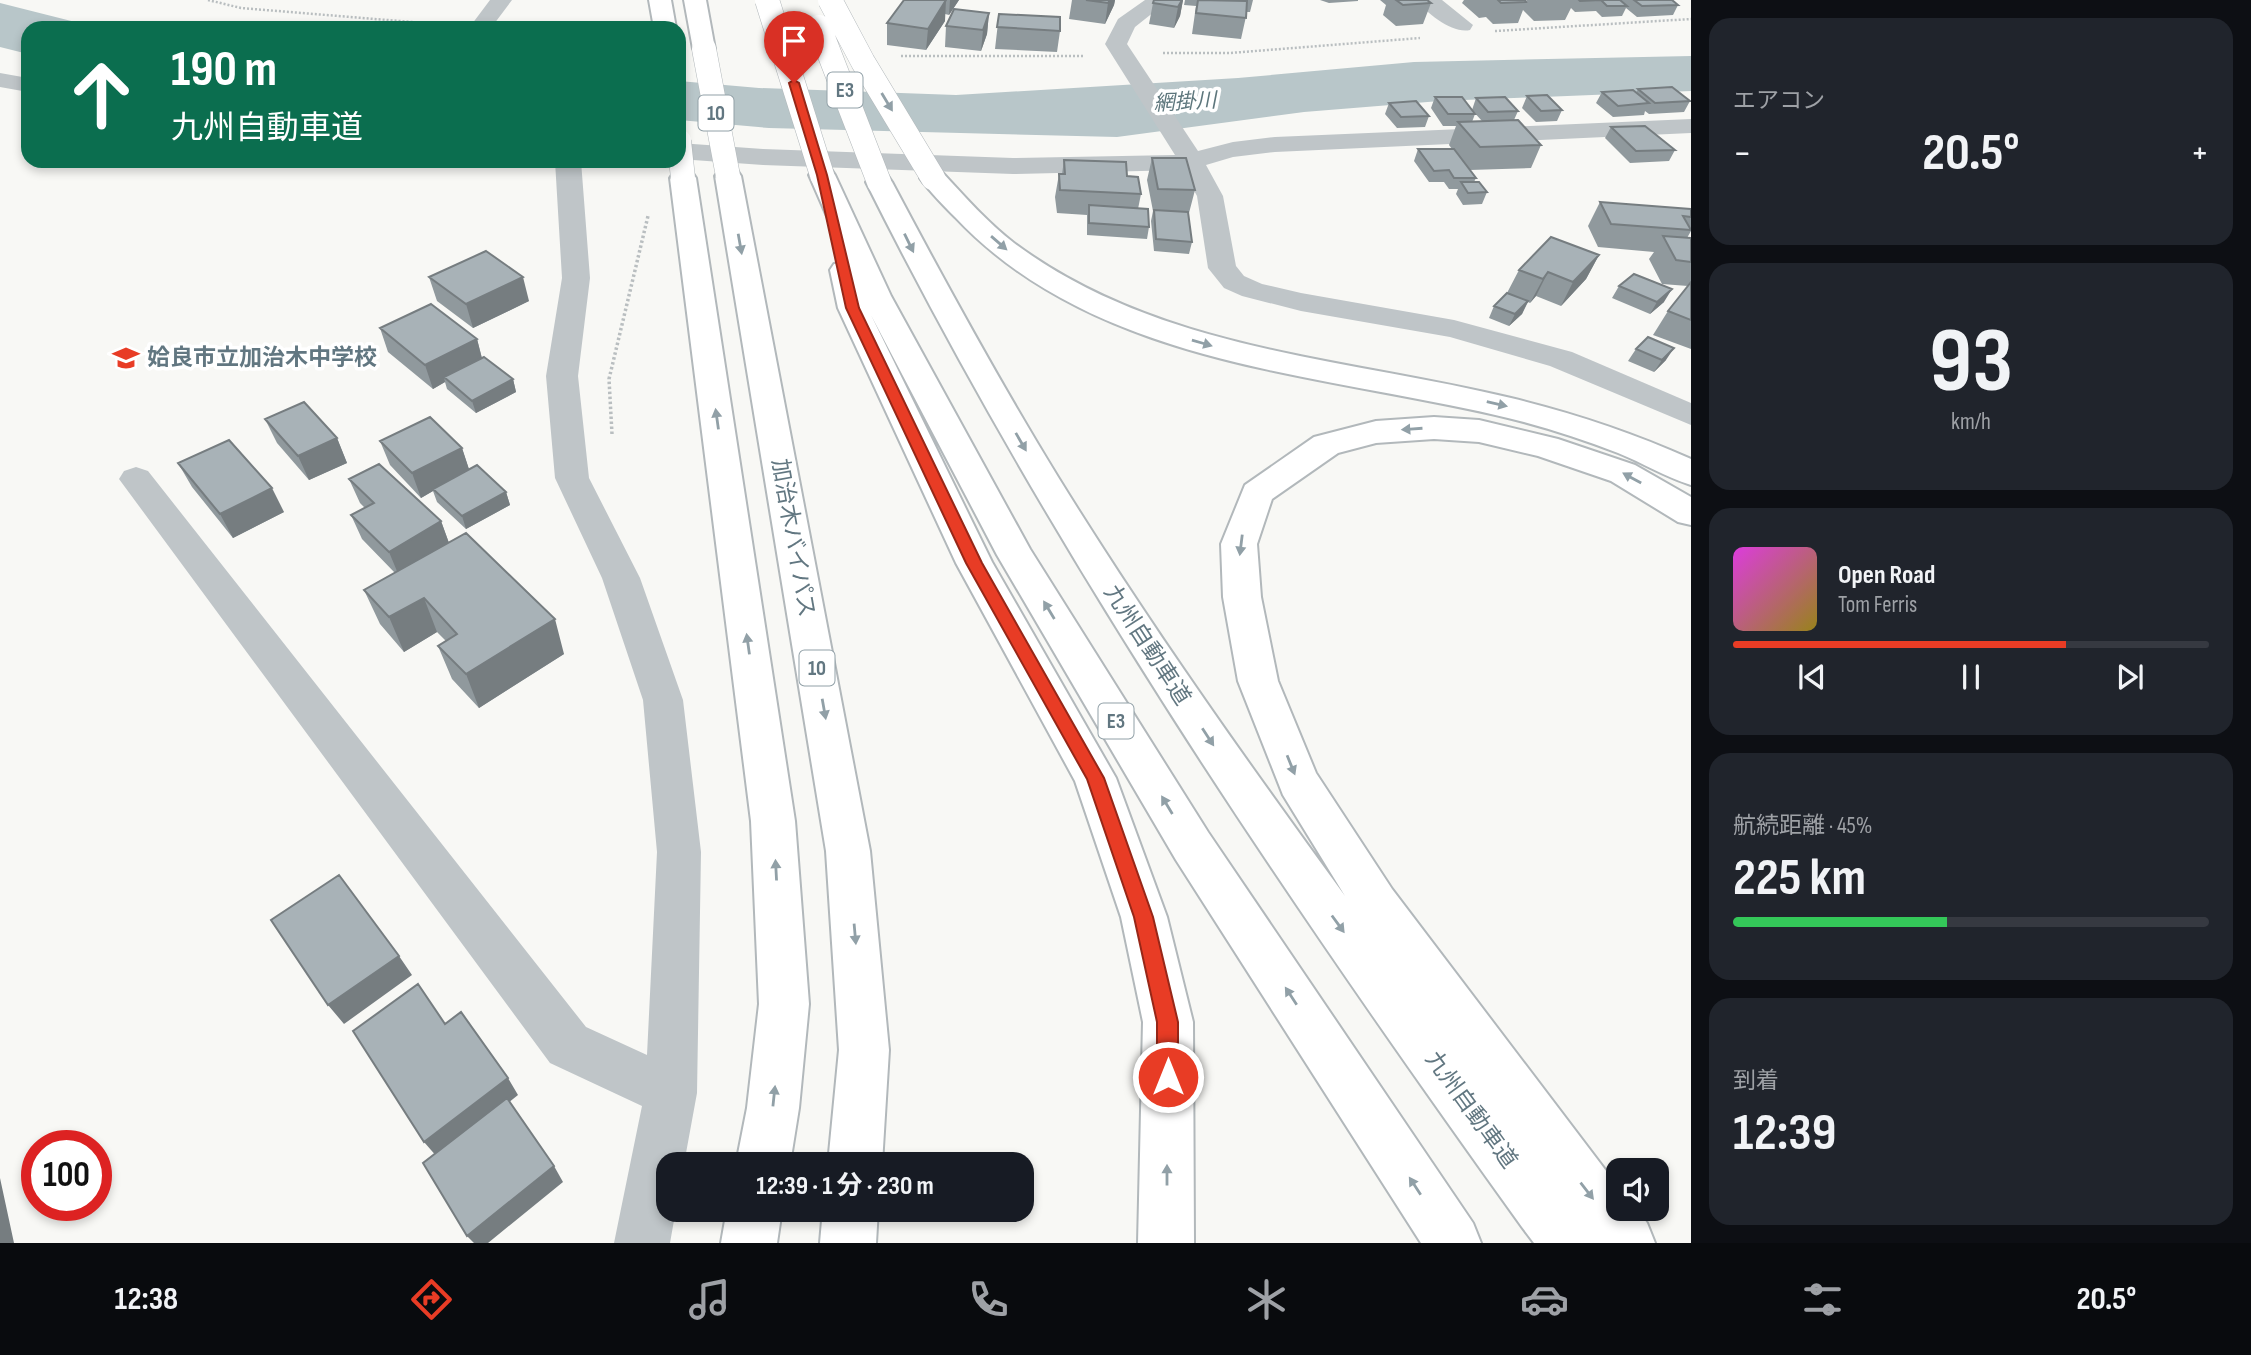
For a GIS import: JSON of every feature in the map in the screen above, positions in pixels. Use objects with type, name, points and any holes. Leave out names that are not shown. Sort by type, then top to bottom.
[{"type":"highway","points":[[660,0],[664,21]]},
{"type":"highway","name":"加治木バイパス","points":[[695,0],[848,851],[864,1050],[856,1152]]},
{"type":"highway","name":"E3","points":[[767,0],[822,175],[876,296],[1015,555],[1192,846],[1453,1243]]},
{"type":"highway","name":"九州自動車道","points":[[806,0],[833,60],[880,182],[931,287],[1077,540],[1263,820],[1534,1160],[1568,1243]]},
{"type":"highway","points":[[830,0],[863,62],[933,178],[1004,248],[1067,288],[1108,308],[1199,342],[1556,418],[1653,453],[1691,473]]},
{"type":"highway","points":[[682,168],[773,821],[783,1004],[773,1108],[765,1152]]},
{"type":"highway","points":[[822,175],[853,308],[974,563],[1095,778],[1143,917],[1168,1022],[1167,1243]]},
{"type":"highway","points":[[1627,1243],[1534,1160],[1298,782],[1258,681],[1242,597],[1239,544],[1257,493],[1274,479],[1326,445],[1388,431],[1434,428],[1479,431],[1546,447],[1623,473],[1691,513]]},
{"type":"highway","points":[[750,1243],[753,1222]]},
{"type":"highway","points":[[848,1243],[850,1222]]},
{"type":"street","points":[[485,21],[501,0]]},
{"type":"street","points":[[1158,0],[1126,24],[1116,44],[1186,151],[1210,196],[1222,268],[1234,282],[1252,290],[1301,302],[1454,329],[1560,359],[1691,415]]},
{"type":"street","points":[[1429,0],[1462,25]]},
{"type":"street","points":[[0,80],[21,84]]},
{"type":"street","points":[[686,156],[1013,166],[1186,151],[1217,152],[1259,144],[1691,126]]},
{"type":"street","points":[[568,168],[576,278],[562,376],[572,478],[621,578],[663,699],[679,852],[671,1093],[642,1243]]},
{"type":"street","points":[[136,479],[568,1045],[671,1093]]},
{"type":"path","points":[[208,0],[241,8],[399,21]]},
{"type":"path","points":[[1493,31],[1691,19]]},
{"type":"path","points":[[892,56],[1125,56],[1230,52],[1429,37]]},
{"type":"path","points":[[613,445],[609,379],[651,203]]},
{"type":"water","points":[[0,3],[71,21],[21,21],[21,52],[0,47]]},
{"type":"water","name":"網掛川","points":[[1691,56],[1691,91],[1440,101],[1304,112],[1117,137],[769,128],[686,121],[686,82],[759,88],[956,95],[1238,78],[1414,62]]},
{"type":"building","points":[[904,0],[946,0],[928,29],[887,23]]},
{"type":"building","points":[[1086,0],[1110,0],[1108,3]]},
{"type":"building","points":[[1154,0],[1182,0],[1178,7],[1153,3]]},
{"type":"building","points":[[1198,0],[1247,1],[1246,18],[1196,13]]},
{"type":"building","points":[[1396,0],[1427,0],[1431,3],[1403,5]]},
{"type":"building","points":[[1498,0],[1525,0],[1526,2],[1501,3]]},
{"type":"building","points":[[1601,0],[1620,0],[1627,6],[1607,6]]},
{"type":"building","points":[[1634,0],[1672,0],[1678,5],[1642,6]]},
{"type":"building","points":[[954,9],[989,13],[983,30],[946,26]]},
{"type":"building","points":[[999,14],[1060,17],[1060,31],[997,27]]},
{"type":"building","points":[[1672,87],[1690,101],[1655,103],[1638,89]]},
{"type":"building","points":[[1633,90],[1649,103],[1618,106],[1602,92]]},
{"type":"building","points":[[1547,95],[1562,110],[1541,111],[1527,96]]},
{"type":"building","points":[[1435,97],[1462,97],[1475,114],[1448,114]]},
{"type":"building","points":[[1505,97],[1518,111],[1488,112],[1476,98]]},
{"type":"building","points":[[1416,101],[1429,116],[1401,117],[1389,103]]},
{"type":"building","points":[[1518,120],[1541,145],[1480,147],[1458,122]]},
{"type":"building","points":[[1645,126],[1675,150],[1636,151],[1611,127]]},
{"type":"building","points":[[1418,149],[1454,149],[1476,178],[1454,178],[1449,170],[1434,171]]},
{"type":"building","points":[[1152,158],[1186,158],[1195,190],[1158,189]]},
{"type":"building","points":[[1064,160],[1126,162],[1127,176],[1138,177],[1141,194],[1060,190],[1059,174],[1065,174]]},
{"type":"building","points":[[1461,182],[1479,182],[1487,192],[1468,193]]},
{"type":"building","points":[[1600,202],[1691,209],[1691,217],[1683,216],[1691,230],[1611,224]]},
{"type":"building","points":[[1089,205],[1148,209],[1149,227],[1089,223]]},
{"type":"building","points":[[1154,210],[1188,212],[1192,242],[1156,239]]},
{"type":"building","points":[[1663,236],[1691,238],[1691,262],[1676,260]]},
{"type":"building","points":[[1551,237],[1599,255],[1573,282],[1548,272],[1543,279],[1519,270]]},
{"type":"building","points":[[486,251],[523,277],[466,304],[429,277]]},
{"type":"building","points":[[1634,274],[1672,289],[1657,302],[1619,286]]},
{"type":"building","points":[[1691,282],[1691,320],[1668,311]]},
{"type":"building","points":[[1507,293],[1528,301],[1515,314],[1494,306]]},
{"type":"building","points":[[431,304],[477,339],[425,365],[380,328]]},
{"type":"building","points":[[1648,337],[1674,348],[1662,360],[1636,349]]},
{"type":"building","points":[[484,357],[513,379],[472,401],[444,377]]},
{"type":"building","points":[[304,402],[337,438],[298,456],[265,419]]},
{"type":"building","points":[[430,417],[462,448],[412,473],[380,441]]},
{"type":"building","points":[[229,440],[272,488],[220,514],[178,463]]},
{"type":"building","points":[[379,464],[441,521],[389,552],[351,515],[374,503],[349,479]]},
{"type":"building","points":[[477,465],[506,492],[462,516],[433,489]]},
{"type":"building","points":[[466,533],[555,619],[466,674],[438,646],[457,634],[424,598],[389,617],[364,590]]},
{"type":"building","points":[[339,875],[399,956],[328,1005],[271,920]]},
{"type":"building","points":[[418,984],[445,1024],[461,1012],[508,1078],[424,1142],[353,1031]]},
{"type":"building","points":[[507,1098],[554,1166],[467,1236],[423,1163]]},
{"type":"place","name":"姶良市立加治木中学校","points":[[126,358]]},
{"type":"route","points":[[794,83],[822,175],[853,308],[974,563],[1095,778],[1143,917],[1168,1022],[1168,1077]]}]
